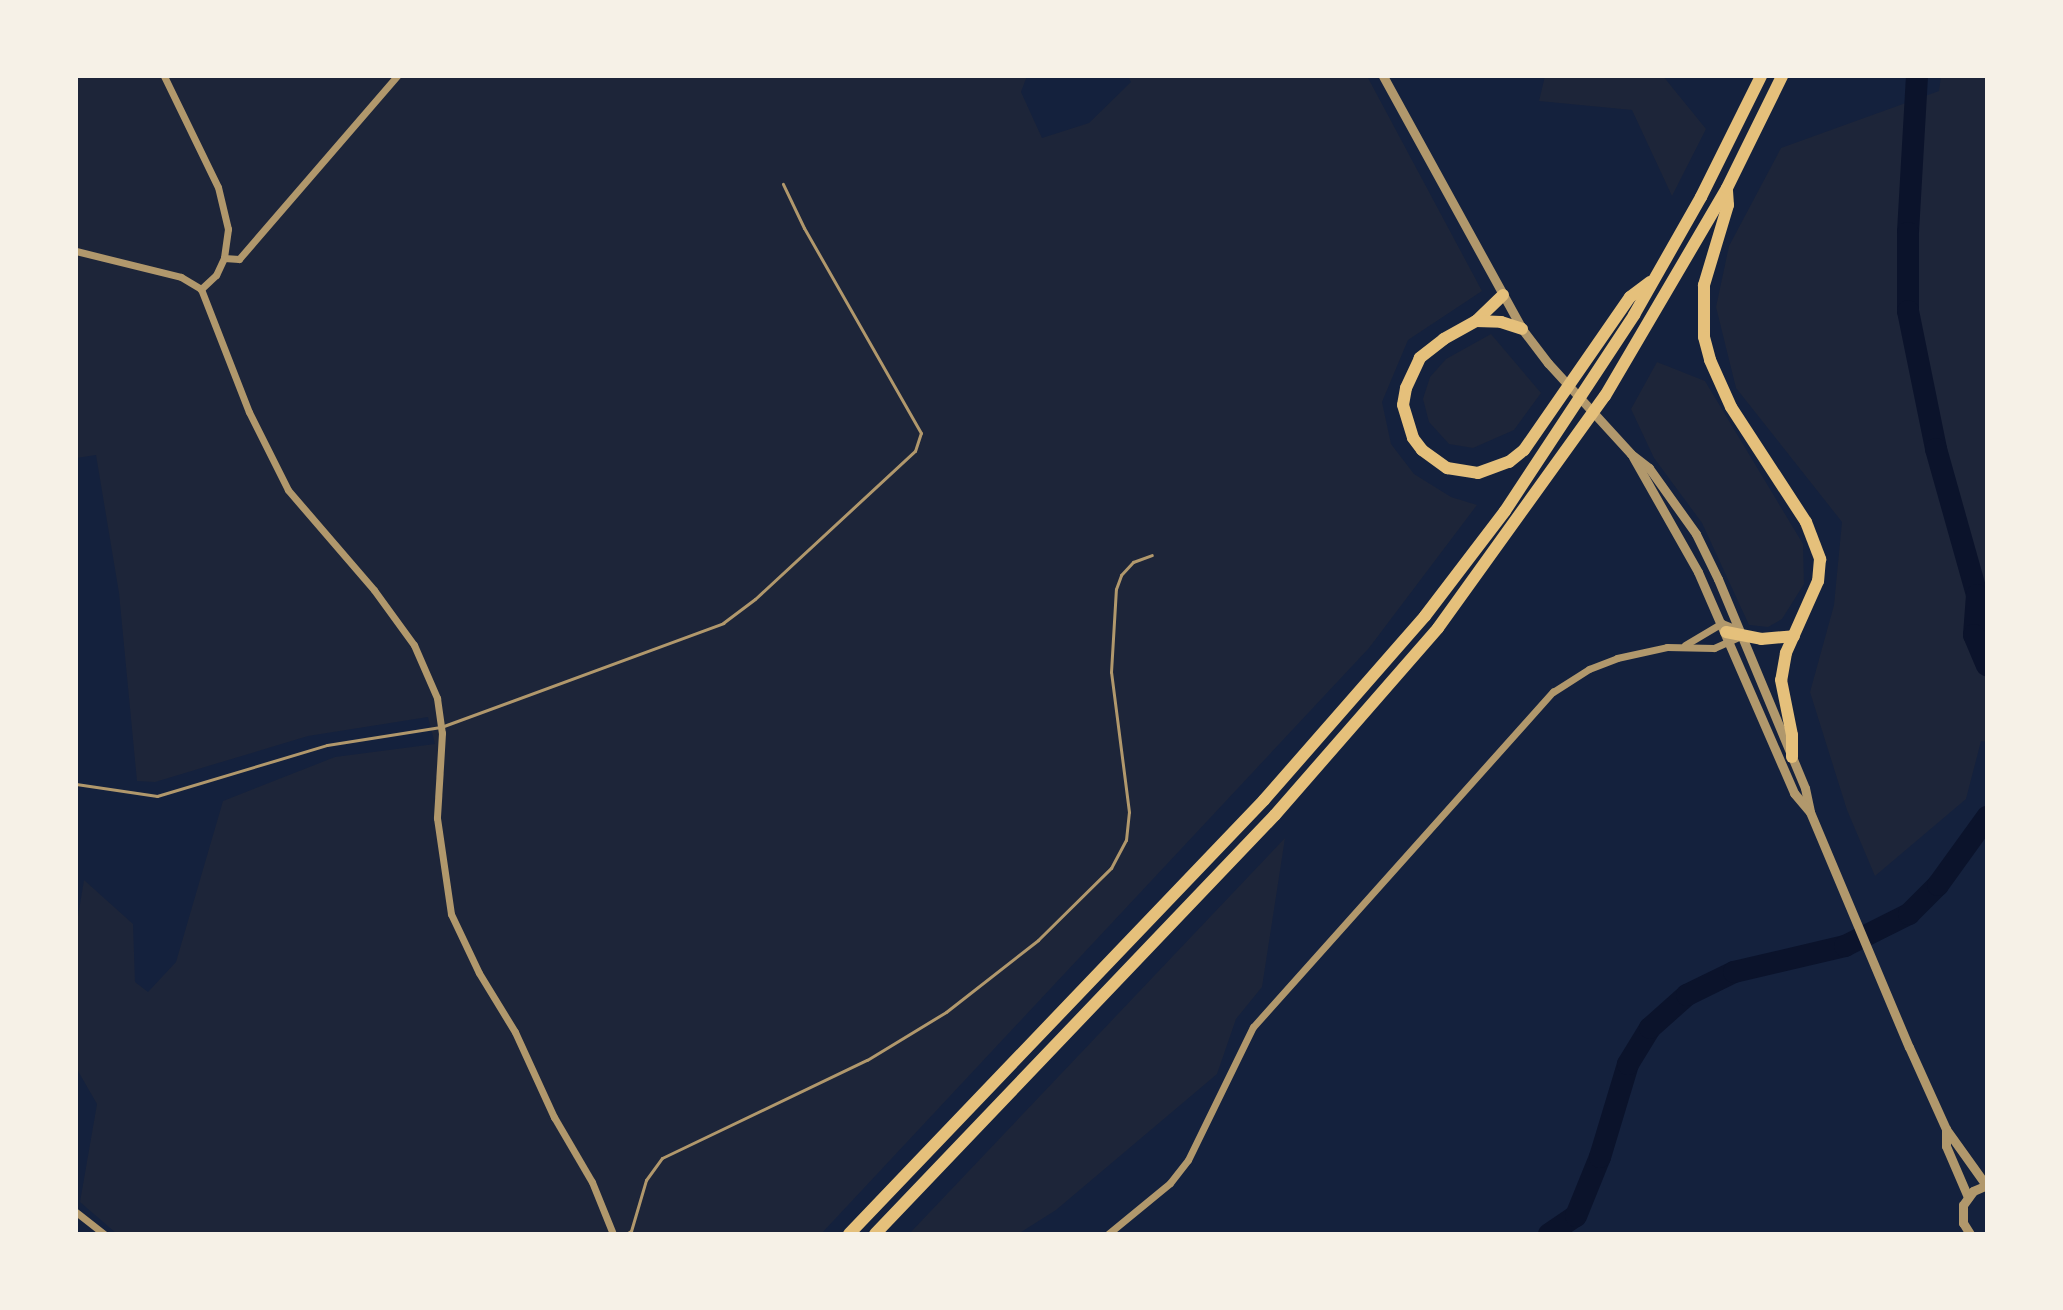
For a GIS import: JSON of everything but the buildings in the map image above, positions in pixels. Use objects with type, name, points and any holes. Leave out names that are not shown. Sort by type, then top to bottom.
[{"type":"highway","points":[[849,1234],[1253,812],[1346,709],[1505,511],[1656,278],[1761,76]]},
{"type":"highway","points":[[875,1234],[1275,815],[1438,628],[1605,396],[1727,188],[1782,76]]},
{"type":"highway","points":[[1727,188],[1728,205],[1704,285],[1704,337],[1710,360],[1731,407],[1806,522],[1817,545],[1818,581],[1794,636],[1781,680],[1792,735],[1792,757]]},
{"type":"highway","points":[[1503,295],[1476,321],[1444,339],[1420,358],[1411,372],[1403,405],[1407,422],[1422,450],[1447,468],[1478,473],[1509,462],[1535,439],[1630,297],[1656,278]]},
{"type":"highway","points":[[1476,321],[1501,322],[1522,329]]},
{"type":"highway","points":[[1732,633],[1780,639],[1794,636]]},
{"type":"street","points":[[164,76],[218,187],[228,229],[224,258],[216,275],[201,289]]},
{"type":"street","points":[[224,258],[239,259],[397,76]]},
{"type":"street","points":[[1383,76],[1522,329],[1548,363],[1631,454],[1649,468],[1696,534],[1794,793],[1810,812]]},
{"type":"street","points":[[76,251],[181,277],[201,289],[249,412],[288,490],[374,590],[414,645],[437,698],[441,727],[437,818],[451,914],[479,973],[515,1032],[554,1117],[592,1182],[613,1234]]},
{"type":"street","points":[[1631,454],[1732,633],[1792,757],[1805,788],[1810,812],[1946,1129],[1986,1185],[1968,1197],[1962,1214],[1962,1229],[1970,1234]]},
{"type":"street","points":[[1108,1234],[1170,1183],[1188,1160],[1253,1027],[1553,692],[1589,669],[1617,658],[1685,646],[1732,633]]},
{"type":"street","points":[[1685,646],[1699,649],[1732,633]]},
{"type":"street","points":[[1946,1129],[1946,1146],[1968,1197]]},
{"type":"street","points":[[76,1212],[104,1234]]},
{"type":"lane","points":[[76,784],[157,796],[327,745],[441,727],[723,623],[755,599],[915,451],[920,442],[918,424],[804,228],[783,184]]},
{"type":"lane","points":[[626,1234],[631,1231],[646,1180],[662,1158],[867,1060],[946,1012],[1038,940],[1111,868],[1126,840],[1129,812],[1111,672],[1116,589],[1133,562],[1152,555]]},
{"type":"shaded area","points":[[76,76],[1027,76],[1021,92],[1042,138],[1089,123],[1131,82],[1128,76],[1367,76],[1482,291],[1408,340],[1382,402],[1391,444],[1414,474],[1451,497],[1477,505],[1369,648],[821,1234],[117,1234],[80,1202],[97,1104],[78,1071],[76,1058],[76,928],[84,880],[133,924],[135,982],[148,992],[176,962],[223,801],[335,757],[435,744],[428,717],[308,736],[155,782],[137,781],[119,593],[96,455],[76,458]]},
{"type":"shaded area","points":[[1545,76],[1663,76],[1706,129],[1672,196],[1632,110],[1539,101]]},
{"type":"shaded area","points":[[1941,76],[1987,76],[1987,742],[1981,741],[1966,799],[1875,876],[1847,810],[1810,692],[1834,605],[1842,522],[1736,388],[1716,307],[1729,246],[1781,148],[1939,91]]},
{"type":"shaded area","points":[[1491,334],[1541,393],[1514,430],[1473,448],[1449,444],[1429,422],[1423,399],[1430,377],[1446,359]]},
{"type":"shaded area","points":[[1657,362],[1705,381],[1803,544],[1804,584],[1782,619],[1768,627],[1749,625],[1702,523],[1654,458],[1631,409]]},
{"type":"shaded area","points":[[1285,838],[1262,987],[1236,1019],[1217,1074],[1056,1210],[1018,1234],[909,1234]]},
{"type":"waterway","points":[[1917,76],[1908,233],[1908,311],[1936,449],[1977,595],[1974,635],[1987,665]]},
{"type":"waterway","points":[[1549,1234],[1576,1216],[1600,1157],[1628,1064],[1650,1028],[1687,995],[1734,972],[1845,946],[1909,914],[1938,885],[1987,817]]}]
